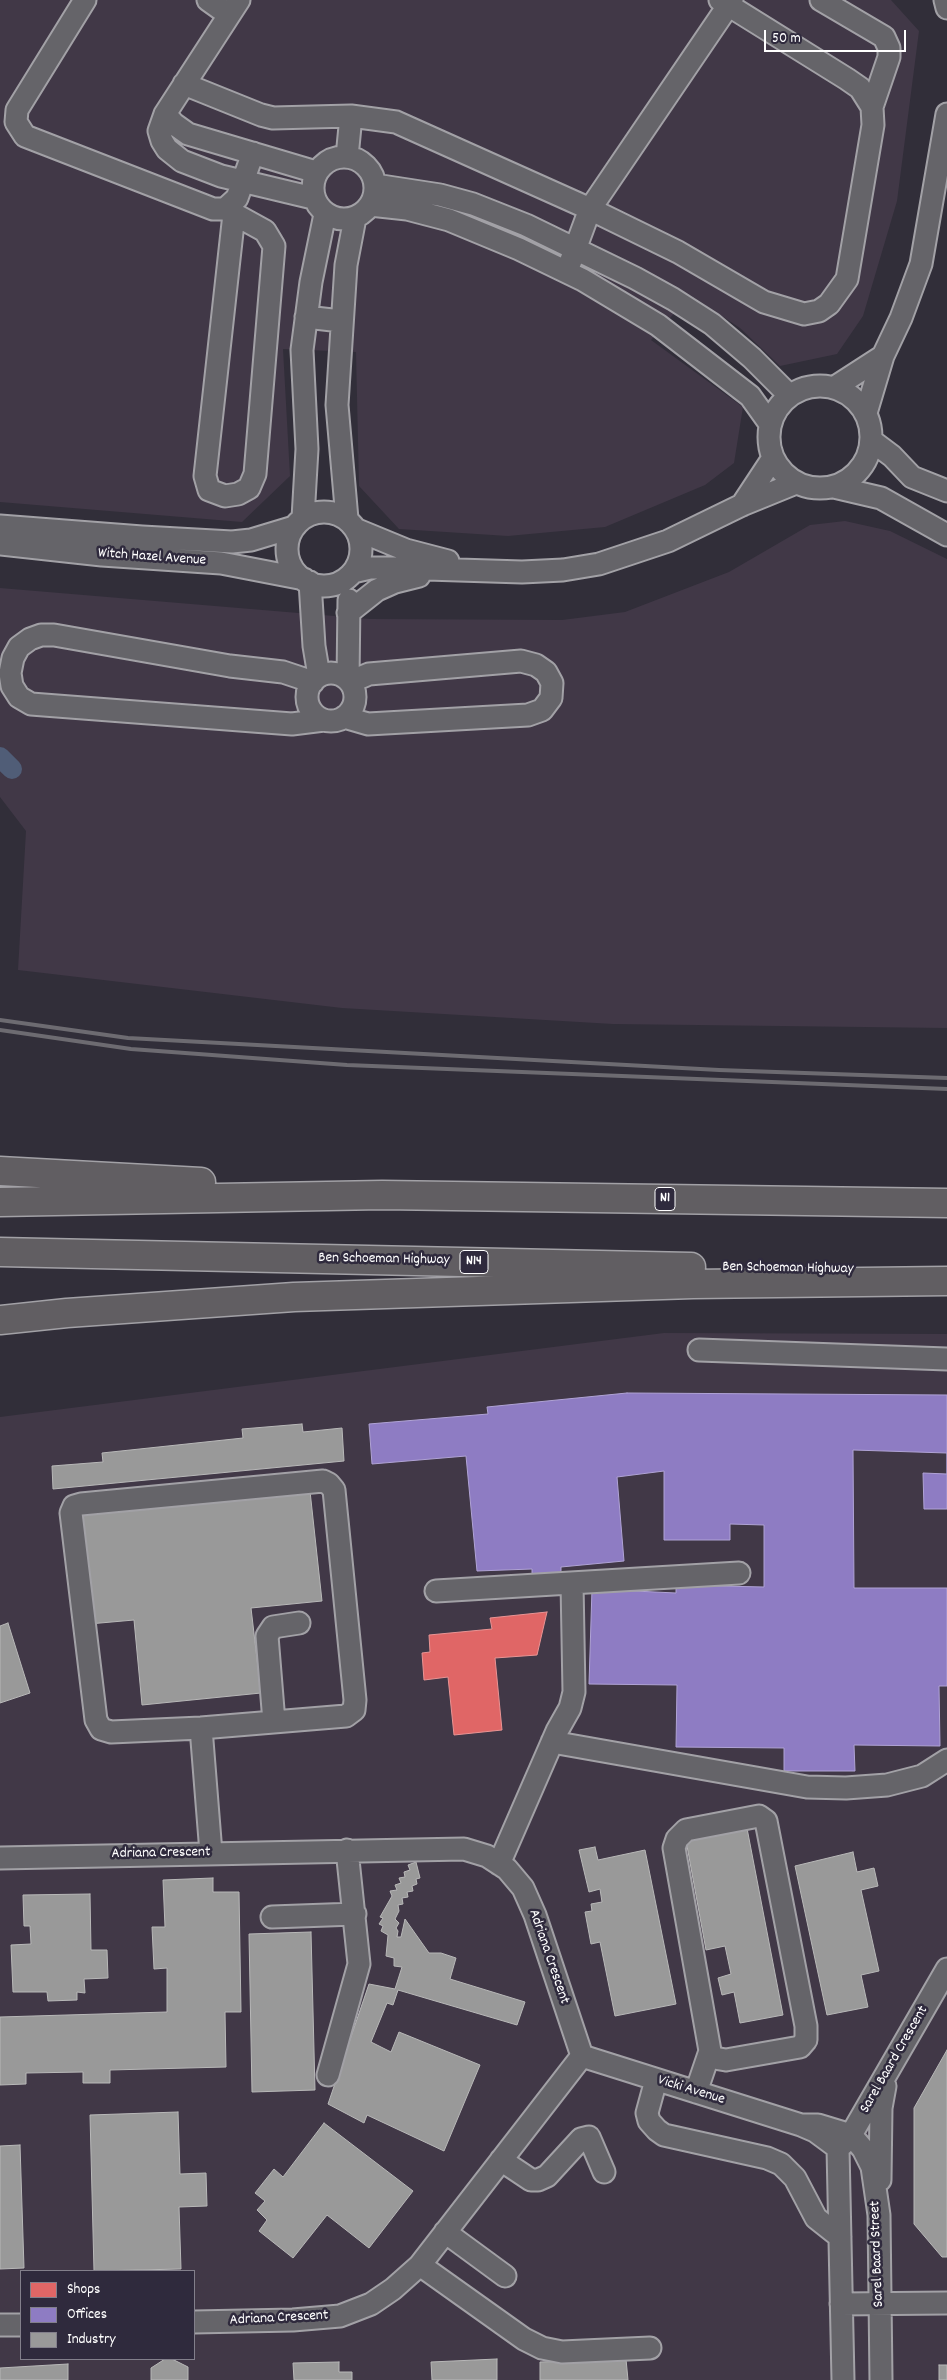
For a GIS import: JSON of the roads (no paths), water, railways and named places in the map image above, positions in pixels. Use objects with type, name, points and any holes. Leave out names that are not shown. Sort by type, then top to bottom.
[{"type":"highway","points":[[0,1171],[382,1195]]},
{"type":"highway","points":[[0,1200],[34,1202],[382,1195]]},
{"type":"highway","name":"N1","points":[[382,1195],[947,1204]]},
{"type":"highway","name":"Ben Schoeman Highway","points":[[0,1252],[947,1273]]},
{"type":"highway","points":[[0,1320],[68,1313],[294,1297],[693,1284],[947,1282]]},
{"type":"street","points":[[85,0],[17,110],[16,122],[21,132],[30,139],[207,207],[229,211],[264,230],[274,246],[255,474],[249,488],[238,494],[225,496],[208,490],[205,476],[229,211],[244,182],[253,153]]},
{"type":"street","points":[[208,0],[234,7],[165,114],[159,131],[167,149],[182,161],[221,176],[319,206],[344,220],[362,212],[407,208],[449,220],[566,272],[658,325],[750,396],[770,424]]},
{"type":"street","points":[[184,84],[273,118],[351,116],[396,122],[590,209],[678,252],[764,302],[804,314],[818,311],[829,304],[847,279],[873,125],[872,107],[889,57],[889,48],[884,37],[821,0]]},
{"type":"street","points":[[945,0],[947,8]]},
{"type":"street","points":[[566,272],[590,209],[727,2],[860,88],[872,107]]},
{"type":"street","points":[[165,114],[174,124],[188,134],[316,172]]},
{"type":"street","points":[[866,412],[883,356],[901,318],[921,264],[947,114]]},
{"type":"street","points":[[347,157],[351,116]]},
{"type":"street","points":[[299,523],[307,449],[302,350],[319,206],[313,180],[316,172],[330,160],[347,157],[357,160],[366,166],[372,174],[375,185],[374,196],[362,212],[346,265],[337,405],[351,524],[360,539],[361,551],[352,573],[348,613],[349,681],[354,690],[354,705],[334,719],[292,724],[31,704],[19,697],[12,686],[10,673],[13,658],[19,647],[30,639],[41,635],[230,666],[283,672],[316,679],[334,673],[349,681],[369,674],[521,661],[536,665],[546,672],[552,683],[551,698],[542,710],[528,715],[368,724],[334,719],[312,711],[308,704],[307,696],[316,679],[307,581]]},
{"type":"street","points":[[375,185],[440,195],[473,204],[526,225],[635,278],[707,321],[752,358],[789,396]]},
{"type":"street","points":[[622,304],[635,278]]},
{"type":"street","points":[[306,317],[341,321]]},
{"type":"street","points":[[688,348],[707,321]]},
{"type":"street","points":[[835,387],[883,356]]},
{"type":"street","points":[[834,487],[849,480],[860,470],[868,456],[872,441],[866,412],[858,401],[835,387],[819,385],[803,388],[789,396],[777,408],[770,424],[768,436],[773,458],[779,468],[796,483],[808,487],[834,487],[881,498],[947,535]]},
{"type":"street","points":[[872,441],[892,456],[912,477],[947,491]]},
{"type":"street","points":[[742,505],[773,458]]},
{"type":"street","points":[[477,569],[406,550],[351,524],[337,514],[313,513],[299,523],[289,537],[288,555],[295,571],[307,581],[320,585],[331,585],[341,582],[352,573],[370,568],[477,569],[522,572],[563,570],[599,564],[668,541],[742,505],[796,483]]},
{"type":"street","name":"Witch Hazel Avenue","points":[[0,526],[232,542],[251,540],[299,523]]},
{"type":"street","name":"Witch Hazel Avenue","points":[[0,544],[102,555],[221,563],[307,581]]},
{"type":"street","points":[[348,613],[386,586],[446,570]]},
{"type":"street","points":[[699,1350],[947,1358]]},
{"type":"street","points":[[323,1481],[329,1484],[334,1490],[355,1700],[354,1710],[346,1716],[201,1728],[111,1732],[101,1729],[96,1720],[93,1700],[71,1513],[74,1506],[323,1481]]},
{"type":"street","points":[[436,1591],[739,1573]]},
{"type":"street","points":[[498,1864],[552,1742],[570,1708],[574,1692],[572,1583]]},
{"type":"street","points":[[274,1722],[267,1636],[273,1627],[299,1623]]},
{"type":"street","points":[[201,1728],[211,1853]]},
{"type":"street","points":[[552,1742],[806,1787],[846,1788],[887,1784],[922,1776],[947,1760]]},
{"type":"street","points":[[696,2092],[710,2051],[674,1848],[677,1839],[686,1830],[759,1816],[766,1821],[806,2026],[806,2040],[800,2047],[735,2059],[726,2060],[708,2057]]},
{"type":"street","name":"Adriana Crescent","points":[[0,1858],[464,1849],[486,1856],[507,1869],[523,1888],[535,1915],[582,2056],[420,2264],[394,2289],[371,2304],[340,2316],[293,2320],[195,2322]]},
{"type":"street","points":[[328,2075],[359,1964],[347,1850]]},
{"type":"street","points":[[272,1917],[355,1914]]},
{"type":"street","name":"Sarel Baard Crescent","points":[[845,2142],[886,2076],[947,1969]]},
{"type":"street","name":"Vicki Avenue","points":[[582,2056],[801,2125],[845,2142]]},
{"type":"street","points":[[879,2215],[881,2108],[886,2076]]},
{"type":"street","points":[[656,2080],[647,2112],[649,2121],[657,2130],[664,2135],[767,2158],[781,2164],[799,2185],[816,2218],[840,2238]]},
{"type":"street","points":[[501,2160],[531,2180],[538,2180],[547,2176],[581,2140],[589,2137],[604,2172]]},
{"type":"street","points":[[843,2380],[840,2238],[845,2142]]},
{"type":"street","name":"Sarel Baard Street","points":[[845,2142],[863,2148],[872,2167],[879,2215],[881,2380]]},
{"type":"street","points":[[445,2232],[505,2276]]},
{"type":"street","points":[[420,2264],[524,2339],[542,2348],[562,2352],[650,2348]]},
{"type":"street","points":[[841,2304],[947,2302]]},
{"type":"street","points":[[0,2325],[20,2325]]},
{"type":"waterway","points":[[0,757],[12,769]]},
{"type":"railway","points":[[0,1020],[128,1038],[719,1070],[947,1078]]},
{"type":"railway","points":[[0,1030],[131,1049],[347,1065],[947,1089]]}]
